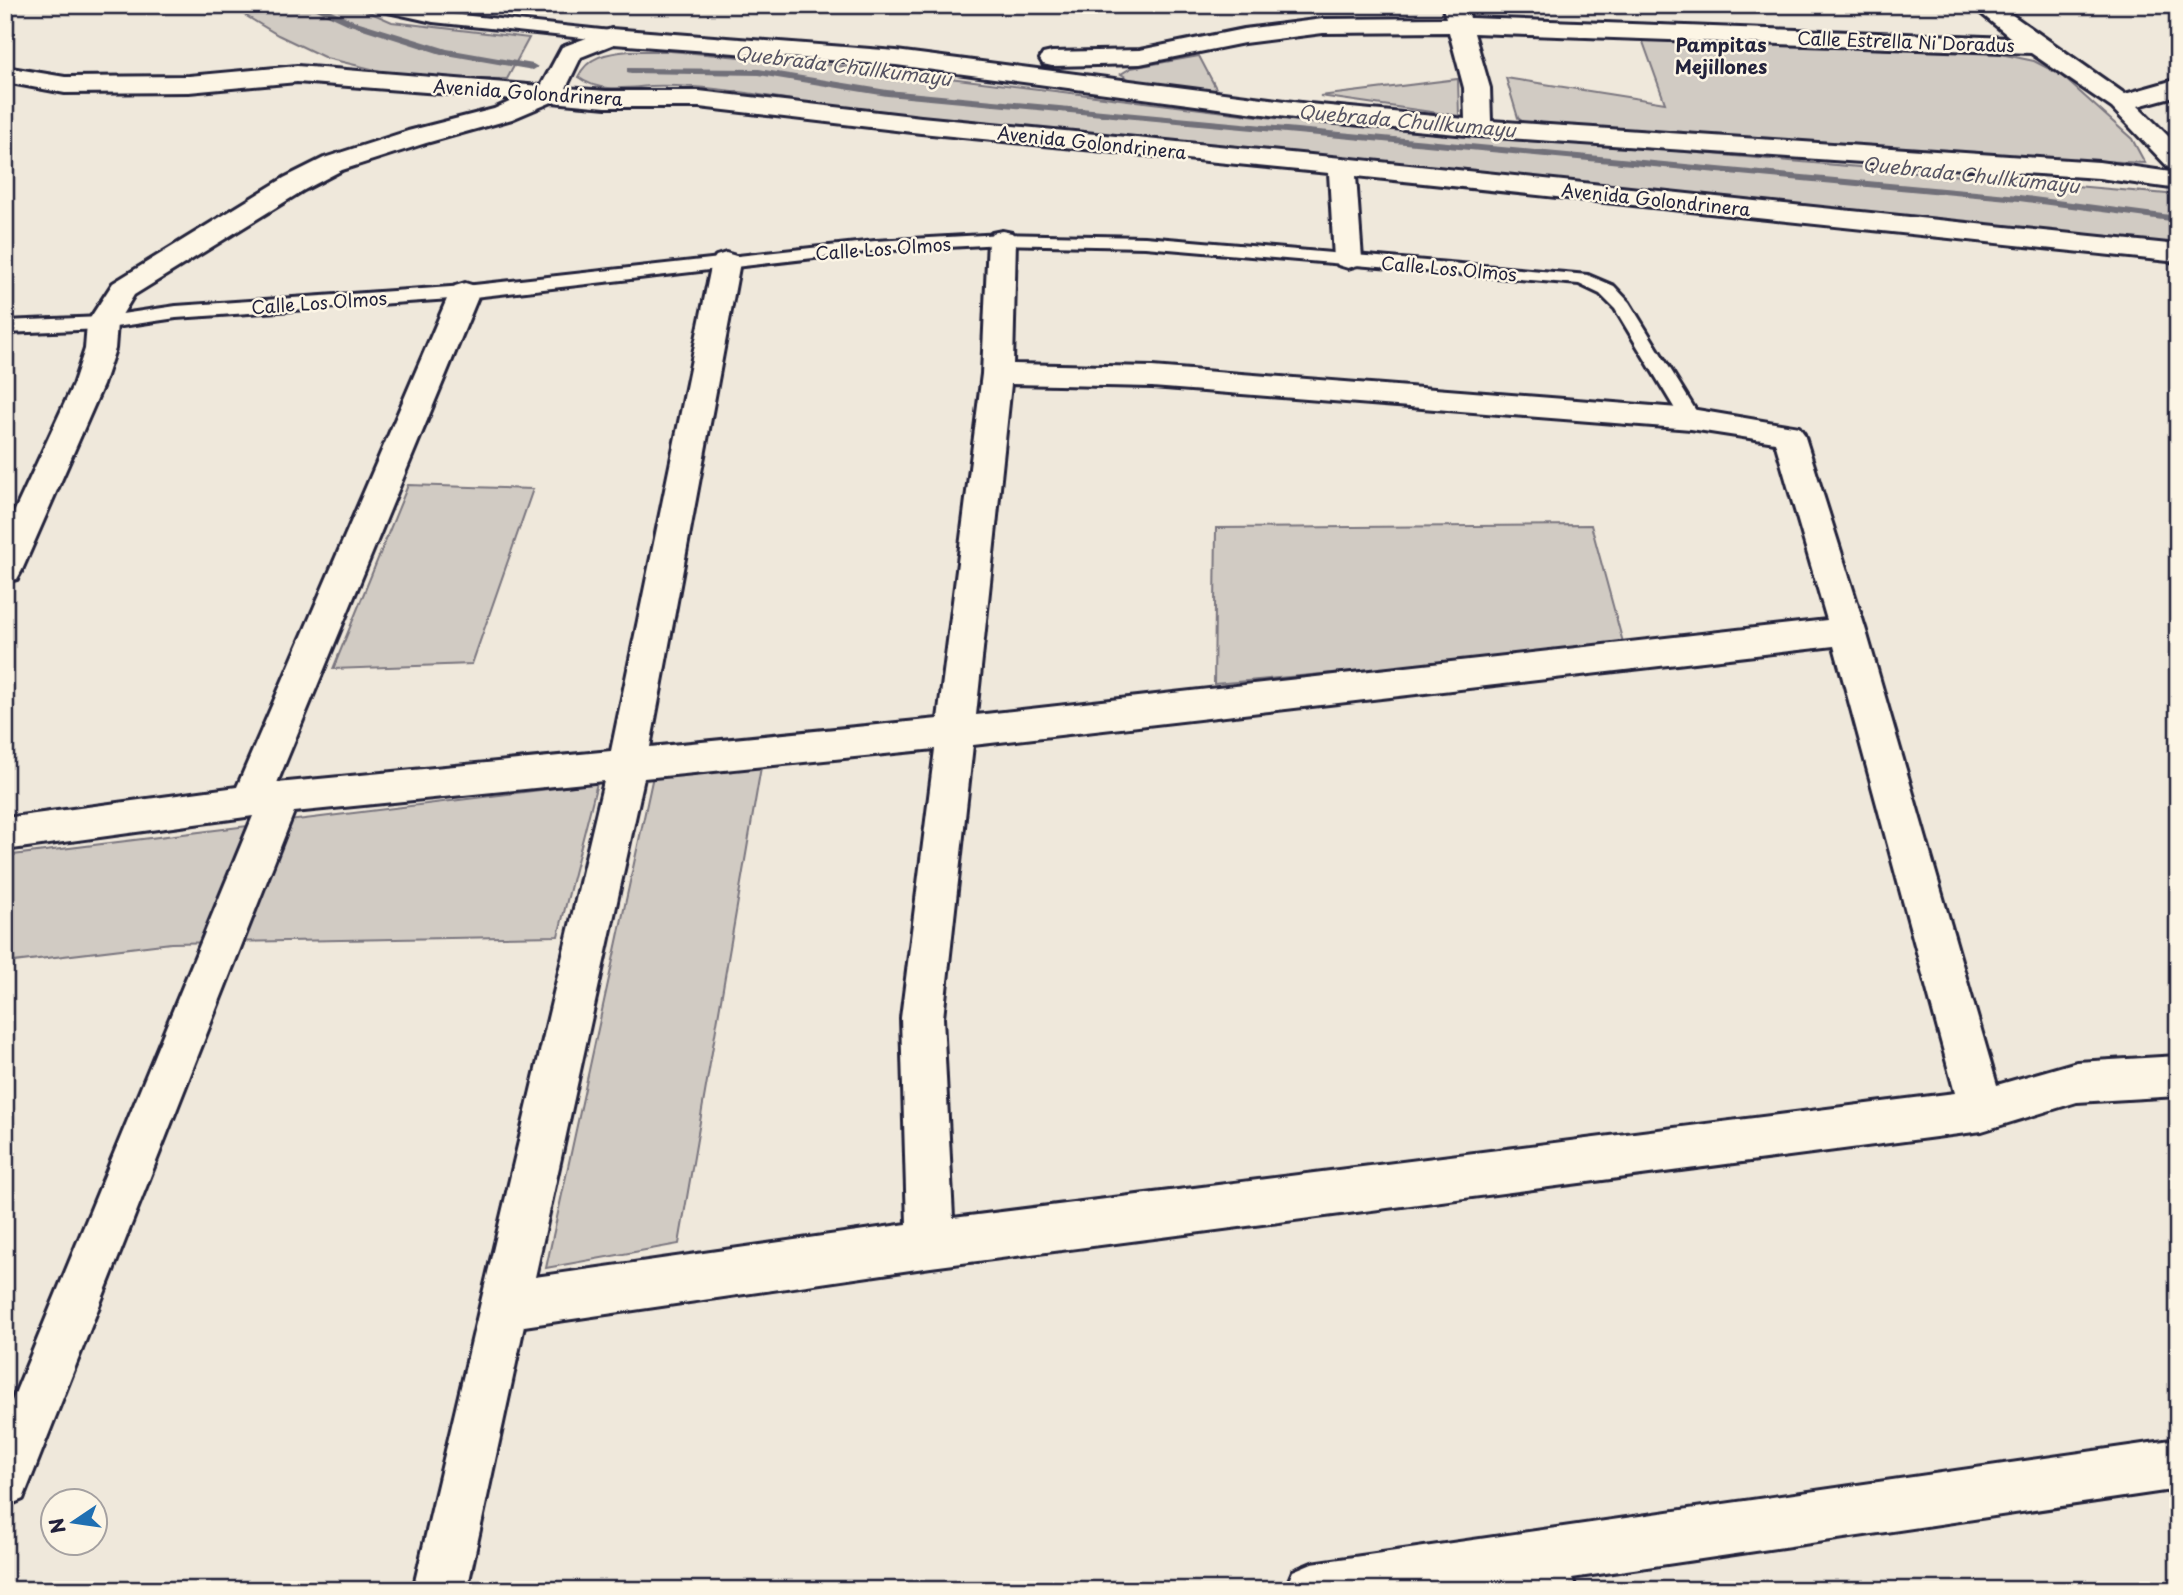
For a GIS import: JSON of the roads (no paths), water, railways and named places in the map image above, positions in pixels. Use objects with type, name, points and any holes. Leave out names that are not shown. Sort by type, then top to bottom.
[{"type":"street","points":[[1983,5],[2036,46],[2120,103],[2178,162]]},
{"type":"street","points":[[1457,15],[1477,88],[1478,128]]},
{"type":"street","name":"Calle Estrella Ni Doradus","points":[[896,58],[1140,57],[1244,37],[1323,26],[1457,15],[2036,46]]},
{"type":"street","points":[[5,570],[88,385],[100,349],[102,323],[123,289],[294,184],[333,164],[416,137],[503,114],[550,94],[572,52],[612,26],[896,58],[1296,111],[1478,128],[2099,170],[2178,181]]},
{"type":"street","name":"Avenida Golondrinera","points":[[5,75],[79,85],[188,84],[297,74],[455,89],[606,99],[699,99],[921,125],[1342,166],[2178,254]]},
{"type":"street","points":[[2120,103],[2178,87]]},
{"type":"street","points":[[2120,103],[2178,110]]},
{"type":"street","points":[[1342,166],[1348,259]]},
{"type":"street","points":[[931,1244],[922,1018],[996,374],[1002,239]]},
{"type":"street","points":[[440,1590],[628,762],[726,262]]},
{"type":"street","points":[[5,1481],[265,799],[465,292]]},
{"type":"street","points":[[996,374],[1152,377],[1690,419],[1788,434],[1848,631],[1982,1110]]},
{"type":"street","points":[[5,834],[265,799],[956,732],[1848,631]]},
{"type":"street","points":[[504,1305],[931,1244],[1982,1110],[2077,1082],[2178,1076]]},
{"type":"street","points":[[1312,1590],[1544,1573],[2178,1464]]},
{"type":"lane","points":[[375,5],[432,17],[612,26]]},
{"type":"lane","name":"Calle Los Olmos","points":[[5,327],[102,323],[176,312],[465,292],[875,246],[1002,239],[1145,242],[1582,279],[1607,290],[1622,306],[1690,419]]},
{"type":"waterway","name":"Quebrada Chullkumayu","points":[[311,5],[350,22],[445,52],[533,67]]},
{"type":"waterway","name":"Quebrada Chullkumayu","points":[[631,70],[759,72],[887,93],[2019,198],[2178,219]]},
{"type":"district","name":"Pampitas Mejillones","points":[[1721,55]]}]
